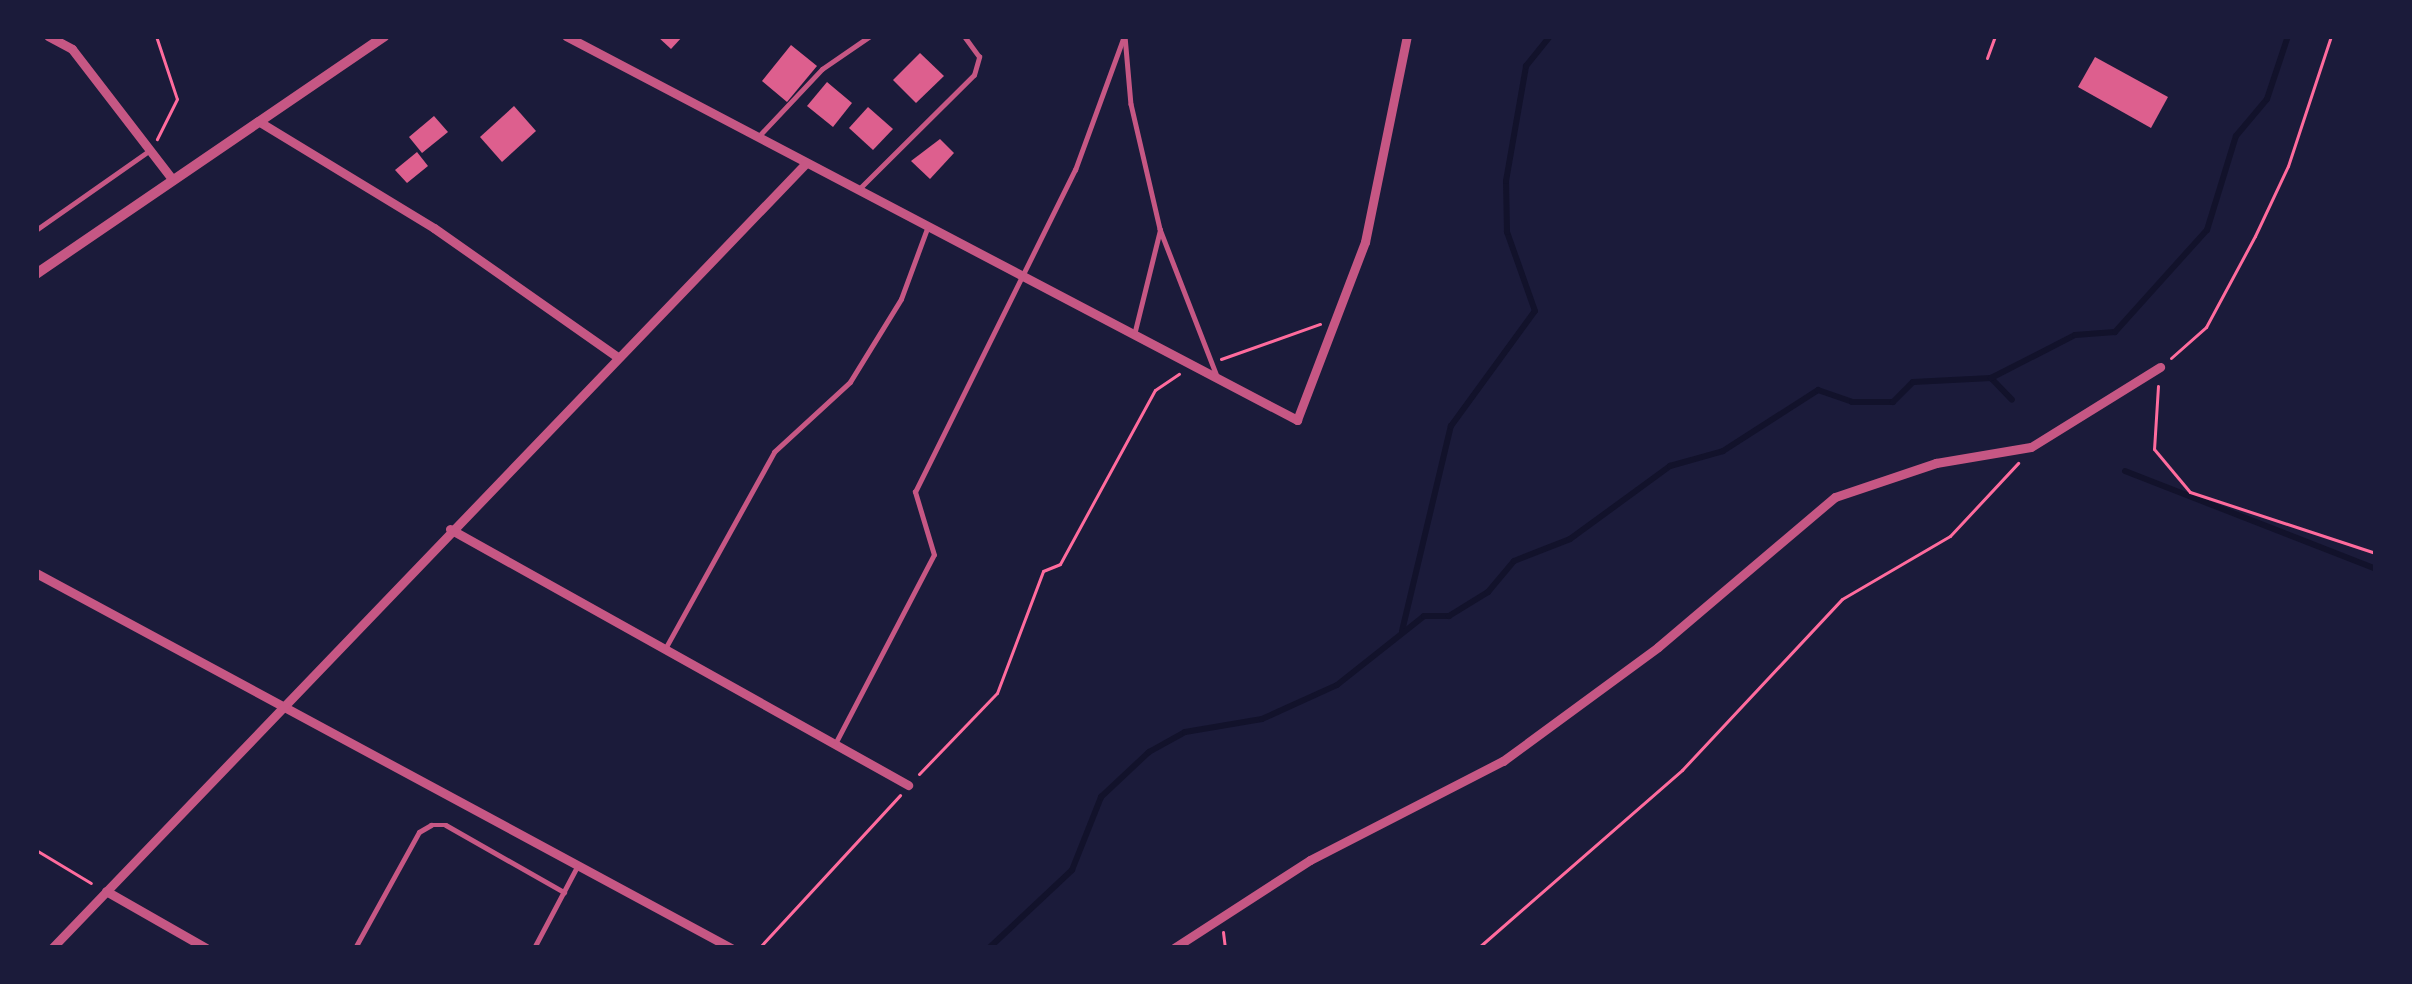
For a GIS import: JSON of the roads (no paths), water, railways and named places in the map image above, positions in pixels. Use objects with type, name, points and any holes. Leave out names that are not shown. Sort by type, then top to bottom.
[{"type":"street","points":[[48,36],[72,49],[173,180]]},
{"type":"street","points":[[36,274],[385,36]]},
{"type":"street","points":[[566,36],[1298,420],[1341,316],[1365,242],[1406,38]]},
{"type":"street","points":[[258,121],[434,228],[616,356]]},
{"type":"street","points":[[52,948],[806,163]]},
{"type":"street","points":[[1174,948],[1310,860],[1503,761],[1643,659],[1834,497],[1936,463],[2032,446],[2161,367]]},
{"type":"street","points":[[450,529],[908,785]]},
{"type":"street","points":[[36,573],[731,948]]},
{"type":"street","points":[[106,891],[206,948]]},
{"type":"lane","points":[[758,137],[822,69],[870,36]]},
{"type":"lane","points":[[858,190],[974,75],[979,57],[964,36]]},
{"type":"lane","points":[[1124,36],[1131,104],[1160,229],[1218,379]]},
{"type":"lane","points":[[835,744],[934,555],[936,542],[916,513],[915,492],[1104,104],[1124,36]]},
{"type":"lane","points":[[36,230],[150,150]]},
{"type":"lane","points":[[664,649],[774,452],[850,382],[901,299],[928,226]]},
{"type":"lane","points":[[1134,334],[1160,229]]},
{"type":"lane","points":[[356,948],[419,832],[431,825],[446,825],[564,892]]},
{"type":"lane","points":[[534,948],[578,865]]},
{"type":"waterway","points":[[1402,631],[1451,426],[1535,311],[1507,232],[1506,181],[1526,66],[1550,36]]},
{"type":"waterway","points":[[989,948],[1072,870],[1101,797],[1149,752],[1185,732],[1262,719],[1337,685],[1424,616],[1449,616],[1488,592],[1514,561],[1570,539],[1670,466],[1723,451],[1818,390],[1852,402],[1893,402],[1913,382],[1991,378],[2075,335],[2115,332],[2207,230],[2236,136],[2267,99],[2288,36]]},
{"type":"waterway","points":[[1991,378],[2012,400]]},
{"type":"waterway","points":[[2125,471],[2376,569]]}]
